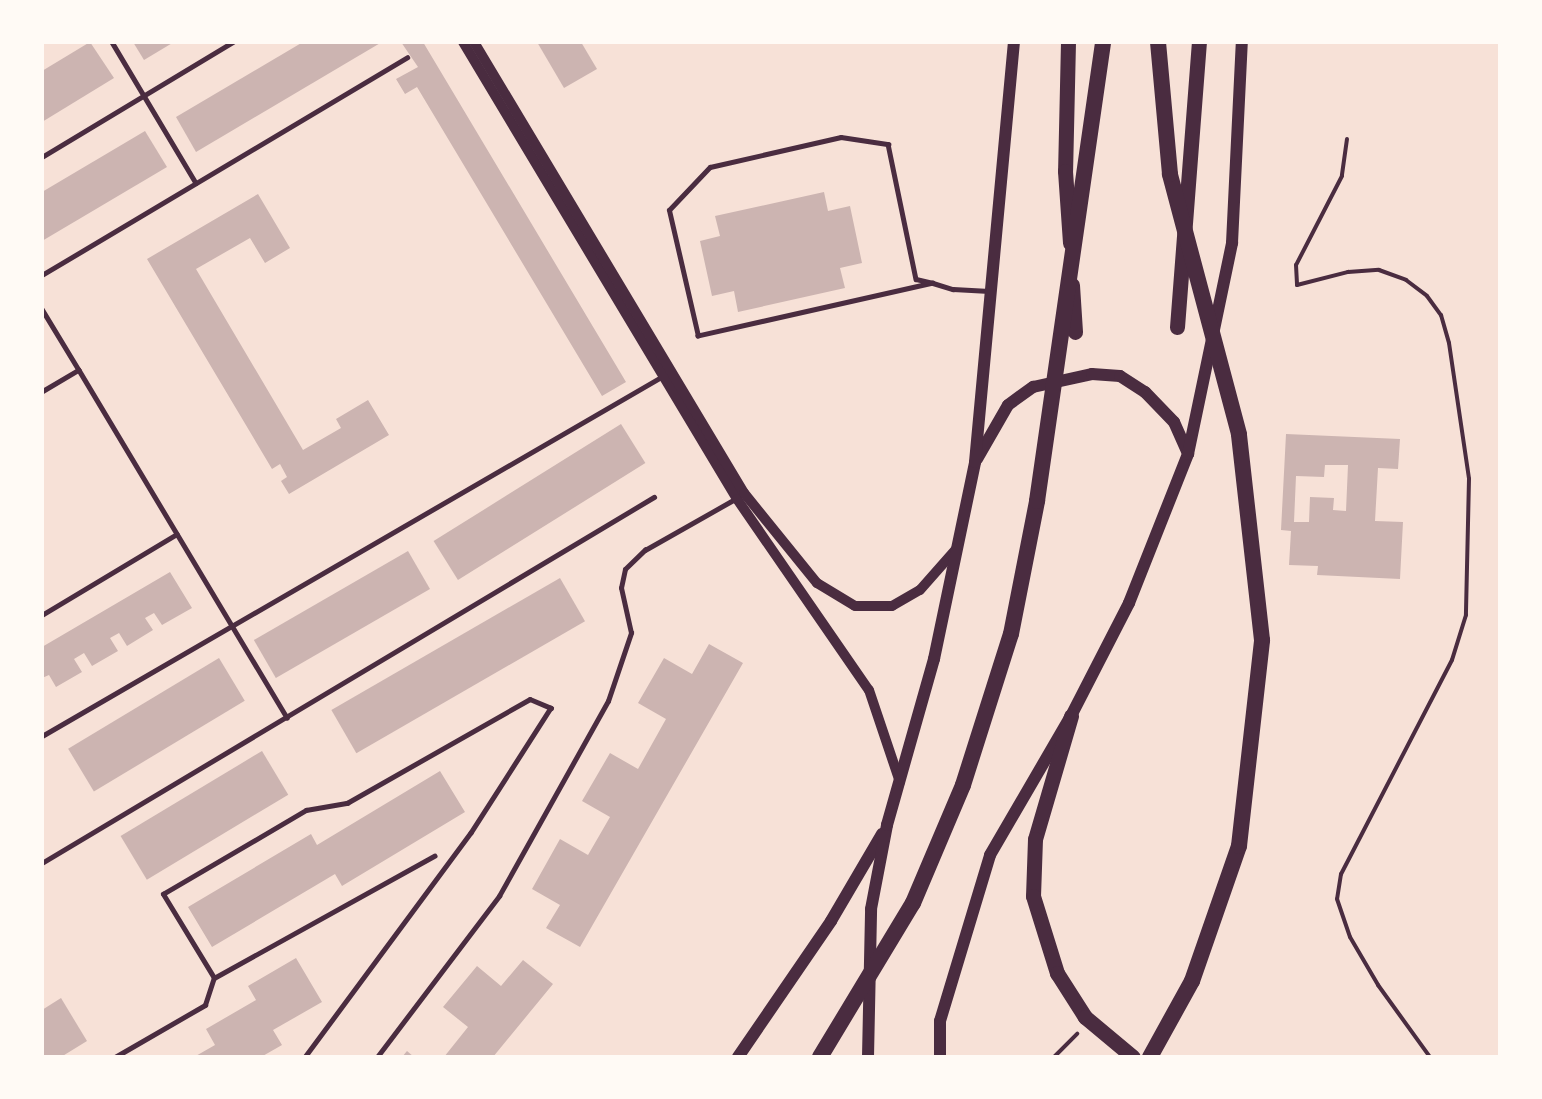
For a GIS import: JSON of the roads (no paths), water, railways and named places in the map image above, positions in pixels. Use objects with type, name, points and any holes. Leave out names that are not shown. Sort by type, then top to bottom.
[{"type":"highway","points":[[820,1057],[913,903],[963,785],[1011,634],[1037,501],[1103,42]]},
{"type":"highway","points":[[1150,1057],[1192,981],[1239,846],[1262,640],[1239,434],[1170,174],[1158,42]]},
{"type":"main road","points":[[868,1057],[871,909],[887,825],[934,659],[975,462],[989,291],[1014,42]]},
{"type":"main road","points":[[1068,42],[1065,171],[1075,332]]},
{"type":"main road","points":[[1177,327],[1199,42]]},
{"type":"main road","points":[[940,1057],[940,1021],[990,855],[1071,716],[1129,603],[1188,454],[1232,243],[1242,42]]},
{"type":"main road","points":[[975,462],[1008,405],[1033,387],[1092,374],[1120,376],[1145,392],[1174,422],[1188,454]]},
{"type":"main road","points":[[1071,716],[1035,839],[1033,896],[1057,973],[1085,1017],[1133,1057]]},
{"type":"main road","points":[[738,1057],[831,921],[887,825]]},
{"type":"street","points":[[463,42],[667,373]]},
{"type":"street","points":[[474,42],[740,496],[787,558],[869,690],[900,783]]},
{"type":"street","points":[[787,558],[817,584],[855,606],[892,606],[920,590],[957,548]]},
{"type":"lane","points":[[112,42],[196,183]]},
{"type":"lane","points":[[42,157],[233,42]]},
{"type":"lane","points":[[42,275],[407,57]]},
{"type":"lane","points":[[933,284],[698,336],[669,210],[710,167],[841,137],[888,144],[916,279],[933,284],[989,291]]},
{"type":"lane","points":[[42,309],[287,717]]},
{"type":"lane","points":[[42,392],[79,370]]},
{"type":"lane","points":[[42,736],[667,373]]},
{"type":"lane","points":[[377,1057],[498,896],[608,701],[631,633],[621,588],[626,569],[645,550],[740,496]]},
{"type":"lane","points":[[42,863],[654,497]]},
{"type":"lane","points":[[42,615],[177,534]]},
{"type":"lane","points":[[214,978],[163,894],[306,810],[347,803],[530,699],[551,708],[465,842],[305,1057]]},
{"type":"lane","points":[[118,1056],[205,1005],[214,978],[434,856]]}]
